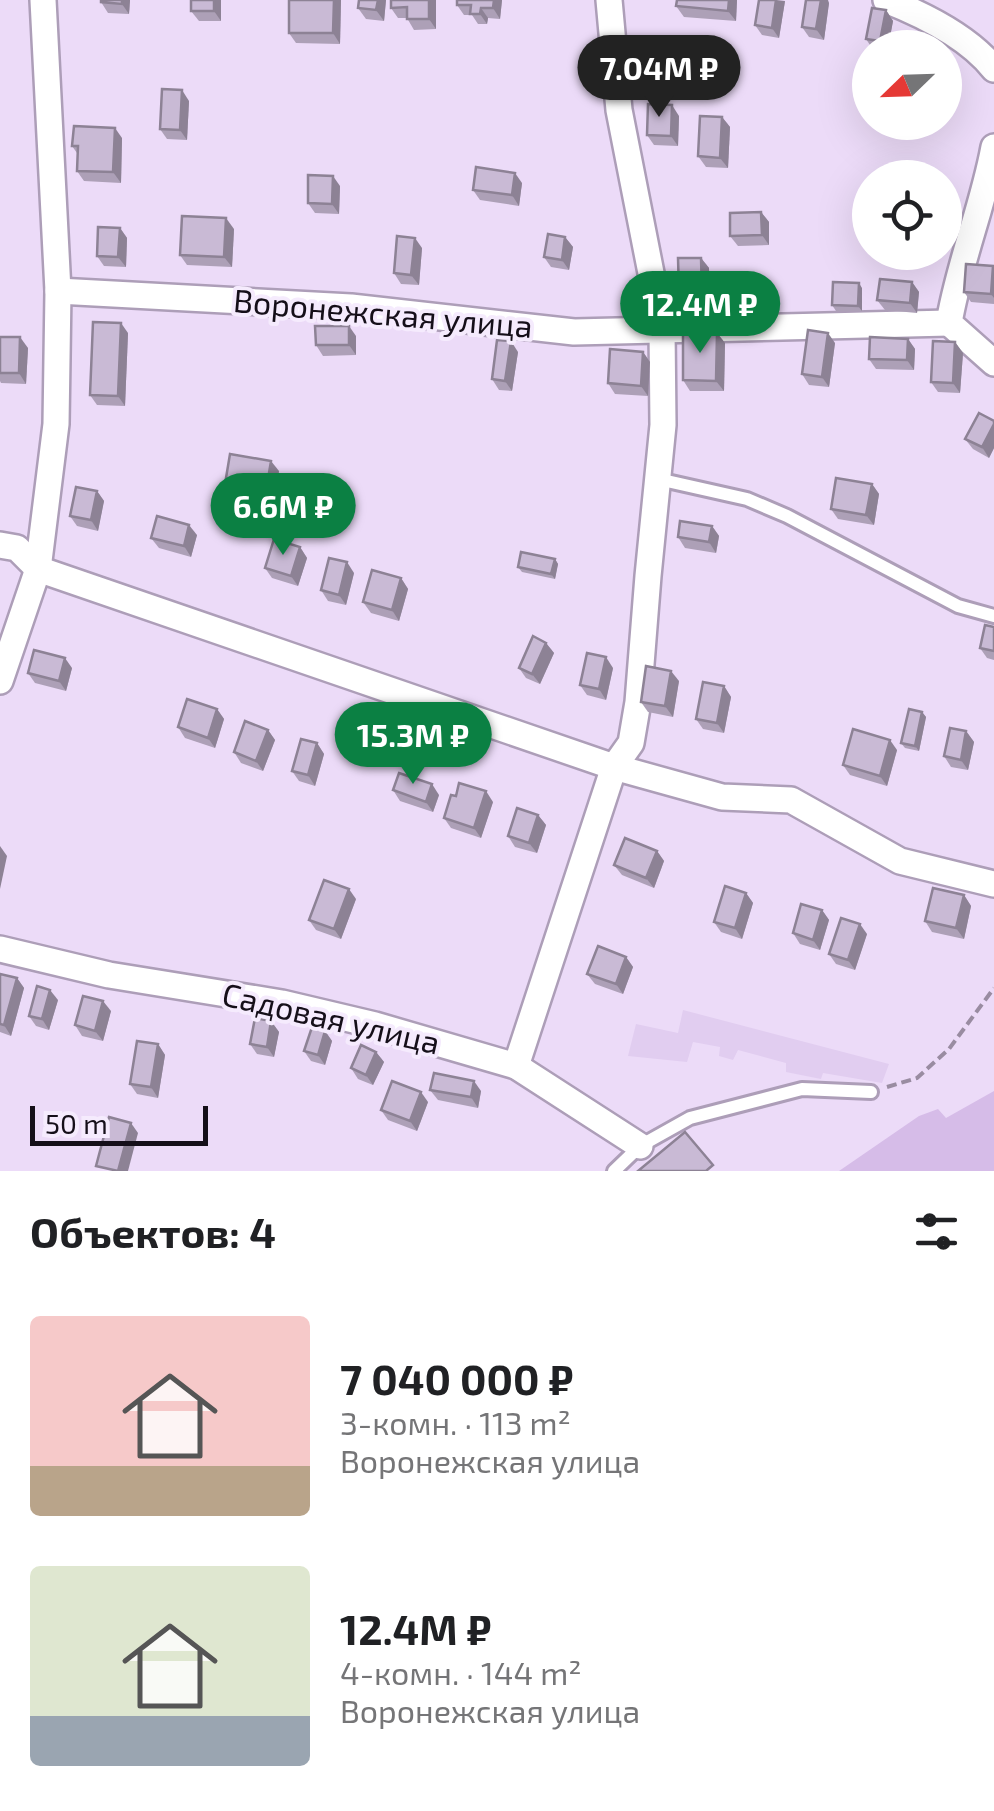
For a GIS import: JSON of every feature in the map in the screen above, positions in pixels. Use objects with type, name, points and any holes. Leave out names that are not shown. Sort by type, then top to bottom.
[{"type":"street","points":[[0,681],[38,569],[56,424],[58,292],[43,0]]},
{"type":"street","points":[[516,1066],[614,768],[632,744],[664,425],[662,329],[619,110],[609,0]]},
{"type":"street","points":[[886,0],[912,10],[978,50],[994,69]]},
{"type":"street","points":[[994,147],[948,323],[994,364]]},
{"type":"street","name":"Воронежская улица","points":[[58,292],[351,307],[574,332],[948,323]]},
{"type":"street","points":[[0,545],[17,548],[38,569],[614,768],[722,797],[791,800],[900,861],[994,883]]},
{"type":"street","name":"Садовая улица","points":[[0,949],[109,975],[282,1002],[516,1066],[640,1146]]},
{"type":"lane","points":[[658,479],[747,499],[958,606],[994,616]]},
{"type":"lane","points":[[614,1171],[640,1146],[690,1118],[802,1088],[871,1092]]},
{"type":"path","points":[[871,1092],[918,1078],[949,1049],[994,988]]},
{"type":"shaded area","points":[[683,1010],[889,1064],[882,1083],[823,1073],[821,1079],[786,1072],[786,1063],[738,1050],[733,1060],[719,1056],[720,1047],[693,1042],[687,1062],[628,1056],[636,1024],[678,1033]]},
{"type":"shaded area","points":[[994,1091],[994,1171],[839,1171],[919,1116],[938,1109],[946,1118]]},
{"type":"building","points":[[122,0],[122,4],[101,2]]},
{"type":"building","points":[[191,0],[214,0],[214,11],[191,11]]},
{"type":"building","points":[[289,0],[334,0],[333,33],[289,33]]},
{"type":"building","points":[[359,0],[378,0],[376,10],[358,8]]},
{"type":"building","points":[[391,0],[429,0],[429,19],[407,19],[407,7],[391,8]]},
{"type":"building","points":[[457,0],[494,0],[493,8],[481,8],[480,14],[470,14],[471,5],[457,5]]},
{"type":"building","points":[[677,0],[729,0],[728,11],[676,6]]},
{"type":"building","points":[[759,0],[776,0],[772,28],[755,25]]},
{"type":"building","points":[[806,0],[821,0],[816,29],[802,27]]},
{"type":"building","points":[[872,8],[886,10],[882,30],[868,30]]},
{"type":"building","points":[[162,89],[182,90],[180,130],[160,129]]},
{"type":"building","points":[[648,104],[672,105],[671,136],[647,135]]},
{"type":"building","points":[[700,116],[722,117],[720,158],[698,156]]},
{"type":"building","points":[[74,126],[115,128],[113,172],[77,171],[78,146],[72,146]]},
{"type":"building","points":[[476,167],[515,173],[512,195],[473,190]]},
{"type":"building","points":[[308,175],[333,176],[332,204],[308,203]]},
{"type":"building","points":[[761,212],[762,235],[730,236],[730,213]]},
{"type":"building","points":[[182,216],[226,218],[224,257],[180,255]]},
{"type":"building","points":[[98,227],[120,228],[118,257],[97,256]]},
{"type":"building","points":[[548,234],[565,237],[562,260],[544,257]]},
{"type":"building","points":[[397,236],[415,238],[411,275],[394,273]]},
{"type":"building","points":[[678,258],[701,258],[702,293],[679,293]]},
{"type":"building","points":[[966,264],[993,266],[991,294],[964,292]]},
{"type":"building","points":[[880,279],[912,282],[910,303],[877,300]]},
{"type":"building","points":[[833,282],[859,283],[858,306],[832,305]]},
{"type":"building","points":[[93,322],[121,323],[118,396],[90,395]]},
{"type":"building","points":[[315,326],[349,326],[349,345],[316,345]]},
{"type":"building","points":[[808,330],[828,333],[822,377],[802,374]]},
{"type":"building","points":[[683,332],[717,333],[716,381],[683,380]]},
{"type":"building","points":[[0,337],[20,337],[19,373],[0,373]]},
{"type":"building","points":[[870,337],[908,339],[907,360],[869,359]]},
{"type":"building","points":[[497,340],[511,341],[505,381],[492,379]]},
{"type":"building","points":[[933,341],[955,342],[953,383],[931,382]]},
{"type":"building","points":[[610,349],[643,352],[641,386],[608,383]]},
{"type":"building","points":[[979,413],[994,421],[982,447],[965,439]]},
{"type":"building","points":[[230,454],[271,461],[265,497],[224,490]]},
{"type":"building","points":[[836,478],[872,484],[866,515],[831,509]]},
{"type":"building","points":[[76,487],[97,491],[91,520],[70,516]]},
{"type":"building","points":[[157,516],[189,525],[184,546],[151,538]]},
{"type":"building","points":[[680,521],[712,526],[709,542],[678,537]]},
{"type":"building","points":[[274,539],[300,547],[291,576],[265,568]]},
{"type":"building","points":[[521,552],[555,559],[551,574],[518,567]]},
{"type":"building","points":[[329,558],[347,562],[339,595],[321,590]]},
{"type":"building","points":[[372,570],[401,578],[392,610],[363,602]]},
{"type":"building","points":[[985,625],[994,627],[994,651],[980,648]]},
{"type":"building","points":[[533,636],[546,643],[532,674],[519,668]]},
{"type":"building","points":[[34,650],[65,658],[59,681],[28,673]]},
{"type":"building","points":[[587,653],[606,657],[599,689],[580,685]]},
{"type":"building","points":[[646,666],[671,671],[665,706],[641,702]]},
{"type":"building","points":[[703,682],[724,686],[717,723],[696,719]]},
{"type":"building","points":[[187,699],[217,709],[208,738],[178,727]]},
{"type":"building","points":[[909,709],[922,712],[915,746],[901,743]]},
{"type":"building","points":[[245,721],[268,730],[256,761],[234,752]]},
{"type":"building","points":[[950,728],[966,731],[961,760],[944,756]]},
{"type":"building","points":[[853,729],[890,740],[880,776],[843,765]]},
{"type":"building","points":[[301,739],[317,743],[308,775],[292,771]]},
{"type":"building","points":[[399,773],[432,784],[426,802],[393,790]]},
{"type":"building","points":[[459,783],[486,791],[474,828],[444,818]]},
{"type":"building","points":[[517,808],[538,815],[529,843],[508,836]]},
{"type":"building","points":[[625,838],[657,851],[646,878],[614,865]]},
{"type":"building","points":[[324,880],[349,889],[334,929],[309,920]]},
{"type":"building","points":[[725,886],[746,893],[735,928],[714,922]]},
{"type":"building","points":[[933,888],[964,895],[956,928],[925,921]]},
{"type":"building","points":[[801,904],[822,910],[813,940],[793,933]]},
{"type":"building","points":[[841,918],[860,924],[848,960],[829,954]]},
{"type":"building","points":[[598,946],[626,957],[616,984],[587,974]]},
{"type":"building","points":[[0,974],[17,978],[4,1025],[0,1024]]},
{"type":"building","points":[[37,986],[50,990],[42,1019],[29,1016]]},
{"type":"building","points":[[83,996],[103,1001],[95,1031],[75,1025]]},
{"type":"building","points":[[255,1018],[271,1021],[267,1047],[250,1044]]},
{"type":"building","points":[[312,1027],[325,1031],[318,1055],[304,1051]]},
{"type":"building","points":[[137,1041],[158,1044],[151,1087],[130,1084]]},
{"type":"building","points":[[361,1045],[376,1052],[366,1075],[351,1068]]},
{"type":"building","points":[[434,1073],[474,1081],[471,1097],[430,1090]]},
{"type":"building","points":[[392,1081],[421,1092],[410,1121],[381,1110]]},
{"type":"building","points":[[109,1117],[131,1123],[118,1171],[96,1166]]},
{"type":"building","points":[[685,1132],[713,1165],[706,1171],[638,1171]]}]
